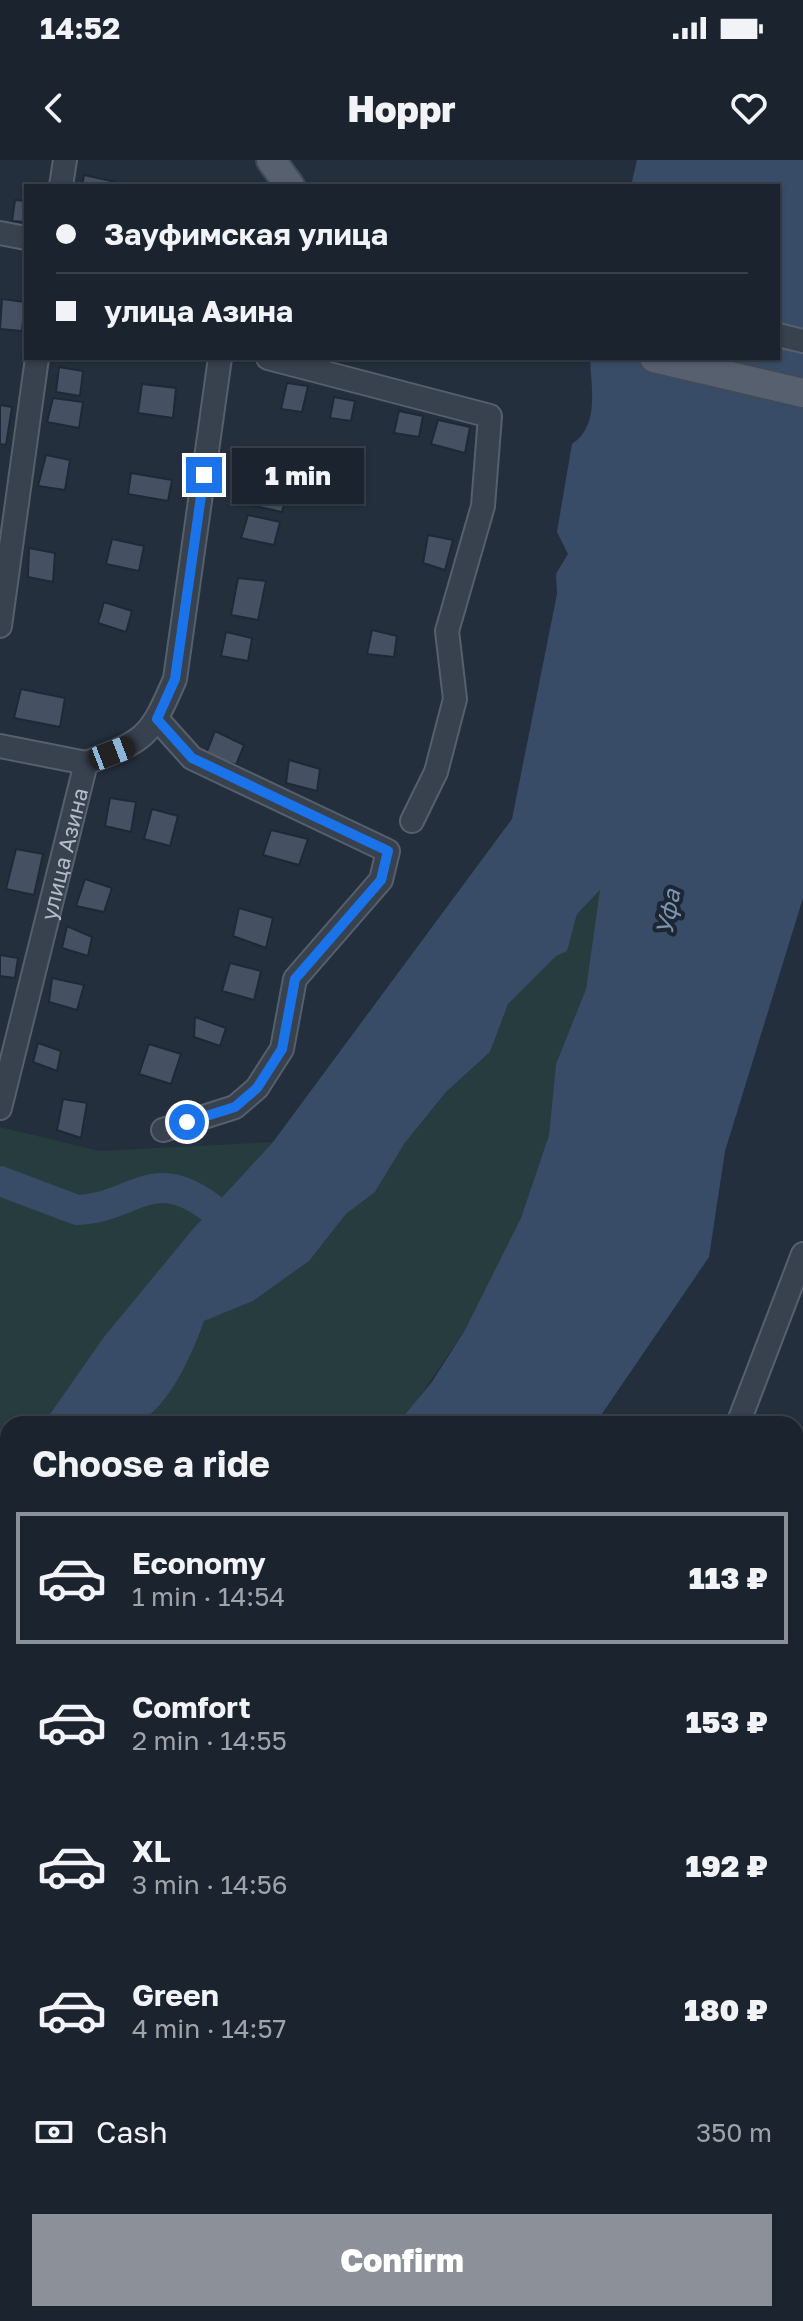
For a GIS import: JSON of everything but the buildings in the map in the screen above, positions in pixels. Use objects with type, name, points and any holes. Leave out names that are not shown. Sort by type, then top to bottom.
[{"type":"main road","points":[[663,360],[803,393]]},
{"type":"street","points":[[61,184],[65,160]]},
{"type":"street","points":[[0,233],[24,238]]},
{"type":"street","points":[[780,335],[803,341]]},
{"type":"street","points":[[0,626],[37,360]]},
{"type":"street","name":"улица Азина","points":[[0,1108],[86,763],[137,743],[157,719],[175,679],[220,360]]},
{"type":"street","points":[[276,360],[490,416],[483,506],[447,631],[455,699],[436,772],[412,821]]},
{"type":"street","points":[[157,719],[192,758],[388,851],[381,880],[295,979],[282,1049],[257,1088],[235,1107],[163,1130]]},
{"type":"street","points":[[0,746],[86,763]]},
{"type":"street","points":[[741,1416],[803,1254]]},
{"type":"green space","points":[[601,889],[586,989],[556,1064],[549,1135],[521,1218],[465,1330],[406,1416],[146,1416],[177,1377],[204,1321],[253,1301],[309,1261],[346,1214],[375,1192],[404,1144],[446,1092],[490,1052],[508,1004],[556,955],[566,951],[577,914]]},
{"type":"green space","points":[[0,1127],[99,1151],[273,1142],[153,1279],[49,1416],[0,1416]]},
{"type":"water","name":"Уфа","points":[[637,160],[803,160],[803,898],[725,1151],[709,1257],[600,1416],[404,1416],[432,1382],[465,1330],[521,1218],[549,1135],[556,1064],[586,989],[600,890],[577,914],[567,951],[556,956],[508,1004],[490,1052],[446,1092],[404,1144],[375,1192],[346,1214],[309,1261],[253,1301],[204,1321],[187,1363],[159,1406],[148,1416],[49,1416],[104,1337],[193,1229],[273,1142],[512,819],[557,594],[556,574],[568,554],[557,532],[572,444],[587,427],[590,417],[590,360],[780,360],[780,184],[631,184]]},
{"type":"waterway","points":[[0,1181],[77,1210],[114,1203],[157,1188],[190,1195],[211,1208]]},
{"type":"route","points":[[187,1122],[235,1107],[257,1088],[282,1049],[295,979],[381,880],[388,851],[192,758],[157,719],[175,679],[204,475]]}]
